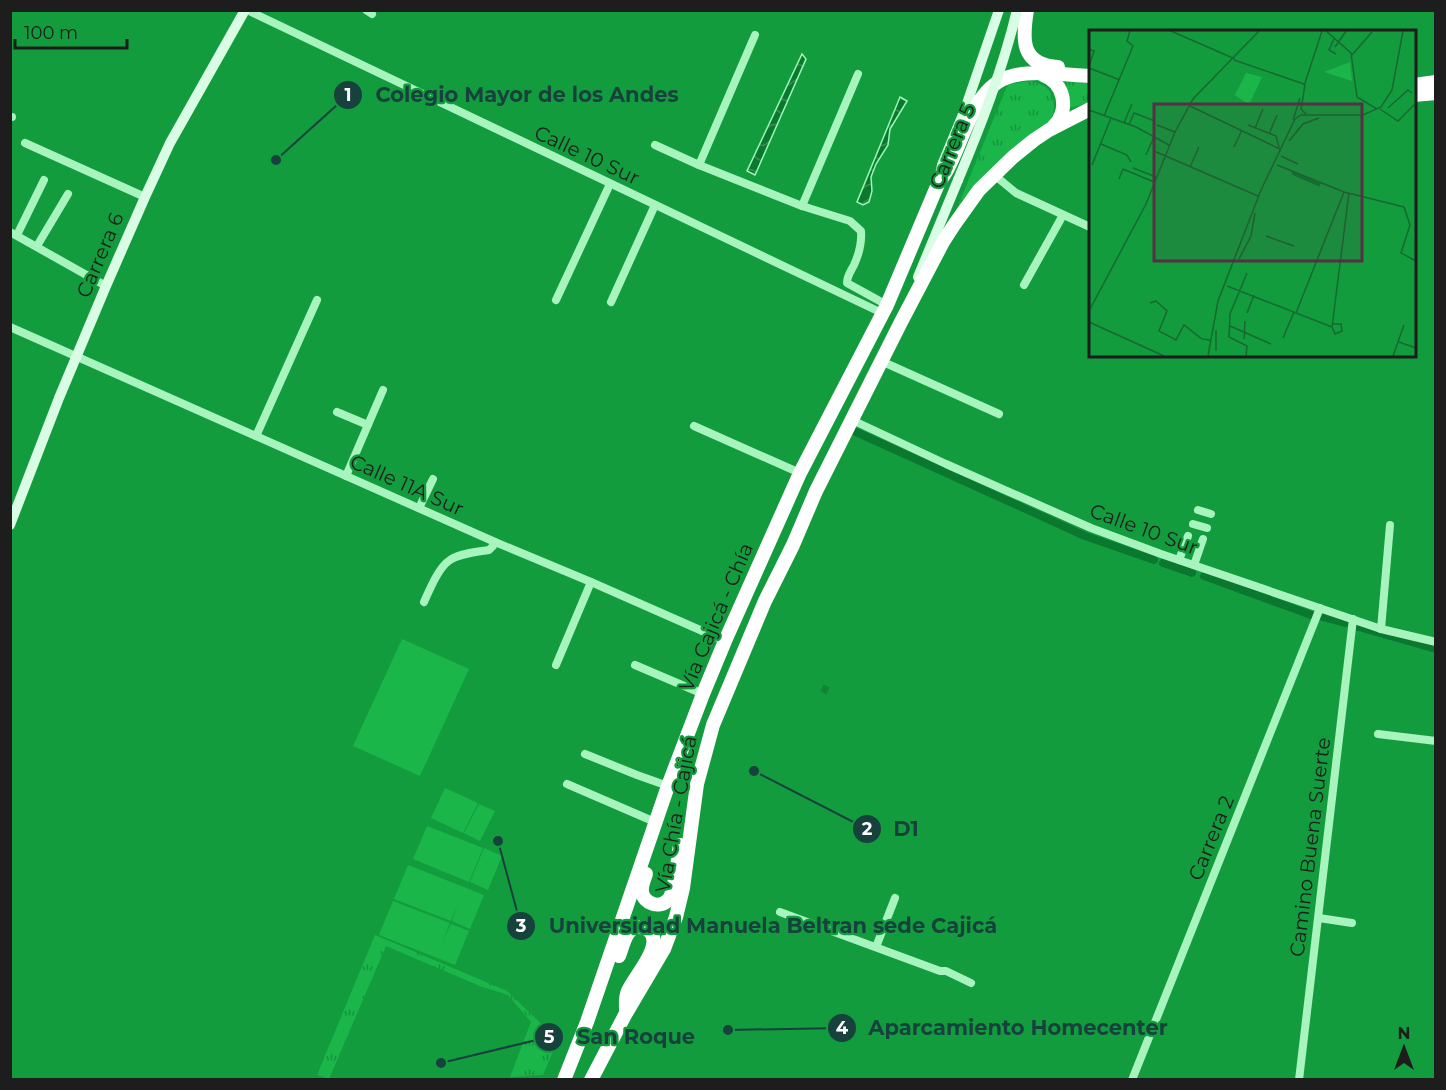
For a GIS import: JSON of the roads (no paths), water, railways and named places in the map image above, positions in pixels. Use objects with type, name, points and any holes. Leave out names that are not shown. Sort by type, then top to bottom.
[{"type":"highway","points":[[1027,10],[1023,33],[1025,46],[1030,56],[1038,63],[1047,66],[1089,70]]},
{"type":"highway","name":"Vía Cajicá - Chía","points":[[564,1080],[587,1022],[668,786],[725,641],[800,473],[884,309],[938,184],[948,168],[969,120],[985,93],[1009,76],[1023,74],[1089,76]]},
{"type":"highway","points":[[1037,74],[1049,78],[1058,86],[1064,98],[1064,110],[1058,122],[1049,130]]},
{"type":"highway","points":[[1416,85],[1436,82]]},
{"type":"highway","points":[[1416,95],[1436,93]]},
{"type":"highway","points":[[1049,130],[1089,110]]},
{"type":"highway","name":"Vía Chía - Cajicá","points":[[591,1080],[625,1015],[664,949],[676,917],[683,888],[697,784],[712,725],[765,600],[793,545],[816,491],[916,292],[954,225],[993,174],[1049,130]]},
{"type":"highway","points":[[654,827],[655,843],[642,891],[644,898],[655,905],[668,900],[673,891],[682,831],[693,815]]},
{"type":"highway","points":[[564,1080],[576,1071],[629,931],[635,927],[642,927],[649,930],[655,943],[627,993],[625,1015]]},
{"type":"main road","name":"Carrera 6","points":[[10,525],[14,505],[145,197],[170,143],[246,10]]},
{"type":"main road","name":"Carrera 5","points":[[938,184],[942,165],[964,112],[999,10]]},
{"type":"main road","name":"Carrera 5","points":[[916,292],[918,278],[979,130],[1017,10]]},
{"type":"street","name":"Calle 10 Sur","points":[[246,10],[610,184],[884,309]]},
{"type":"street","points":[[699,165],[755,35]]},
{"type":"street","points":[[802,206],[858,74]]},
{"type":"street","points":[[25,143],[145,197]]},
{"type":"street","points":[[655,145],[802,206],[850,221],[861,231],[862,243],[846,280],[847,283],[884,309]]},
{"type":"street","points":[[993,174],[1016,194],[1089,227]]},
{"type":"street","points":[[44,180],[14,234],[106,286]]},
{"type":"street","points":[[556,300],[610,184]]},
{"type":"street","points":[[36,246],[68,194]]},
{"type":"street","points":[[611,302],[655,205]]},
{"type":"street","points":[[1024,285],[1063,214]]},
{"type":"street","points":[[256,436],[317,300]]},
{"type":"street","name":"Calle 11A Sur","points":[[10,327],[495,542],[725,641]]},
{"type":"street","points":[[881,362],[999,414]]},
{"type":"street","points":[[346,476],[383,390]]},
{"type":"street","points":[[337,412],[368,426]]},
{"type":"street","name":"Calle 10 Sur","points":[[852,420],[1091,528],[1353,619],[1436,642]]},
{"type":"street","points":[[694,426],[800,473]]},
{"type":"street","points":[[419,508],[433,478]]},
{"type":"street","points":[[1198,510],[1212,514]]},
{"type":"street","points":[[1193,524],[1207,528]]},
{"type":"street","points":[[1381,628],[1390,525]]},
{"type":"street","points":[[1179,560],[1186,539],[1202,543],[1194,565]]},
{"type":"street","points":[[424,602],[434,579],[448,561],[489,550],[495,542]]},
{"type":"street","points":[[556,665],[591,582]]},
{"type":"street","name":"Carrera 2","points":[[1132,1080],[1320,608]]},
{"type":"street","name":"Camino Buena Suerte","points":[[1299,1080],[1353,619]]},
{"type":"street","points":[[635,664],[703,694]]},
{"type":"street","points":[[1378,734],[1436,741]]},
{"type":"street","points":[[585,753],[637,776],[668,786]]},
{"type":"street","points":[[567,784],[654,827]]},
{"type":"street","points":[[876,947],[894,898]]},
{"type":"street","points":[[780,912],[972,982]]},
{"type":"street","points":[[1319,918],[1352,923]]},
{"type":"water","points":[[802,54],[806,59],[755,175],[747,171]]},
{"type":"water","points":[[900,97],[907,101],[890,129],[888,145],[871,177],[872,191],[869,202],[863,205],[857,202]]},
{"type":"waterway","points":[[856,432],[1085,536],[1154,560]]},
{"type":"waterway","points":[[1163,563],[1192,573]]},
{"type":"waterway","points":[[1204,576],[1311,615]]},
{"type":"waterway","points":[[1323,617],[1345,623]]},
{"type":"waterway","points":[[1359,627],[1436,649]]},
{"type":"tunnel","points":[[822,688],[828,691]]},
{"type":"place","name":"Colegio Mayor de los Andes","points":[[276,160]]},
{"type":"place","name":"D1","points":[[754,771]]},
{"type":"place","name":"Universidad Manuela Beltran sede Cajicá","points":[[498,841]]},
{"type":"place","name":"Aparcamiento Homecenter","points":[[728,1030]]},
{"type":"place","name":"San Roque","points":[[441,1063]]}]
